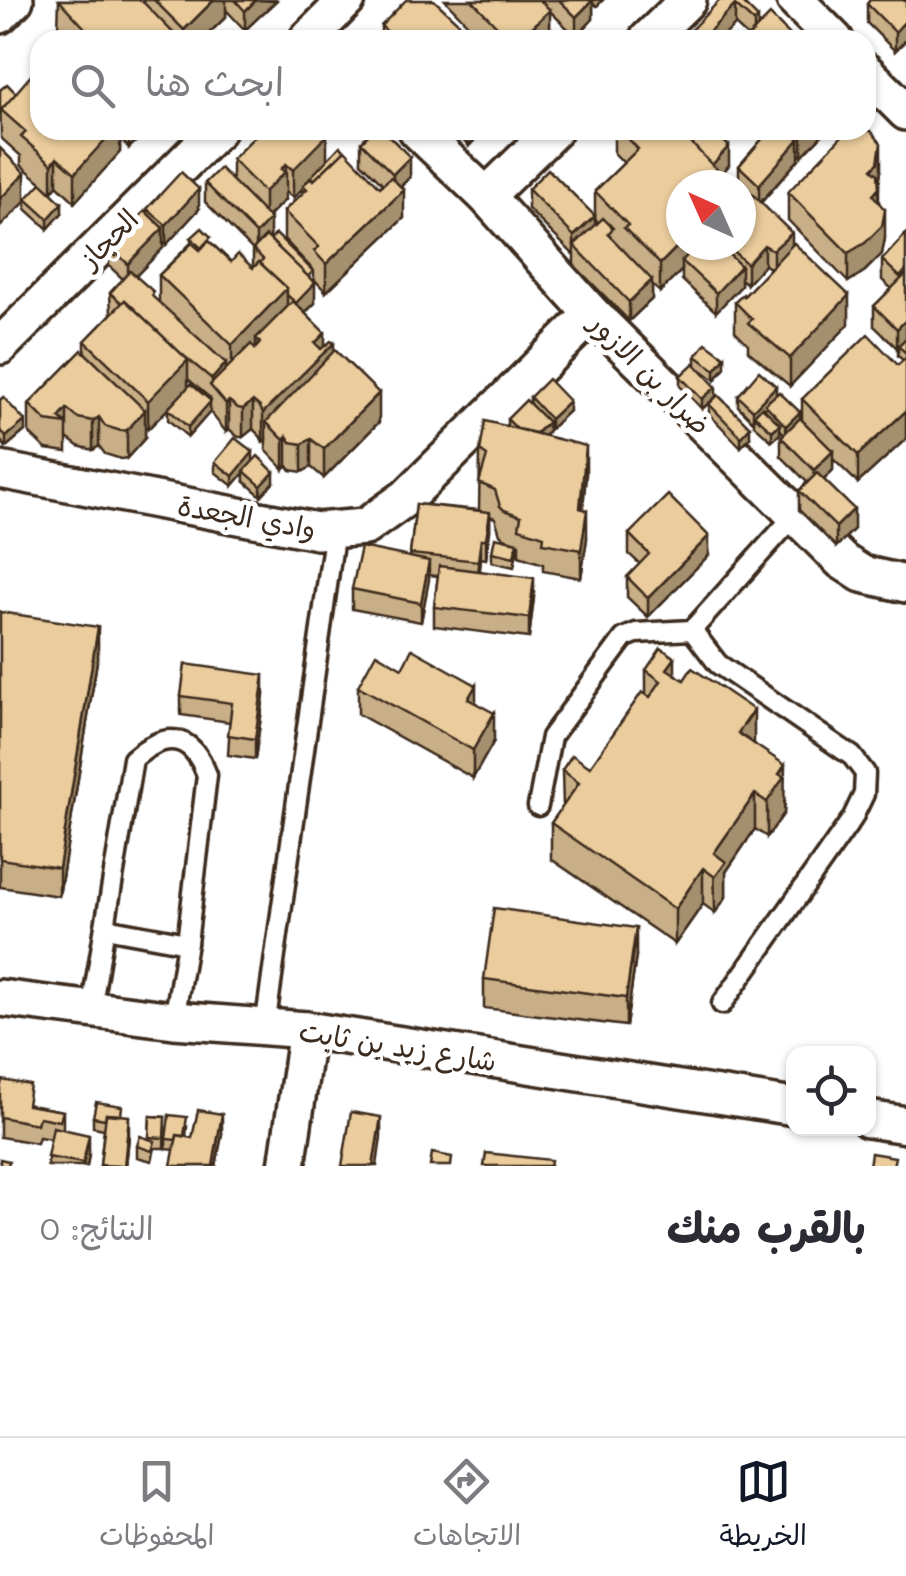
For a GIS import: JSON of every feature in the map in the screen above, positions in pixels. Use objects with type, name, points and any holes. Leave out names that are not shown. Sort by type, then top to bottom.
[{"type":"street","points":[[0,15],[15,0]]},
{"type":"street","points":[[322,30],[347,0]]},
{"type":"street","points":[[657,30],[688,0]]},
{"type":"street","points":[[795,0],[825,30]]},
{"type":"street","points":[[876,82],[906,112]]},
{"type":"street","name":"الحجاز","points":[[0,346],[207,140]]},
{"type":"street","name":"ضرار بن الازور","points":[[428,140],[486,196],[592,314],[842,561],[862,574],[906,584]]},
{"type":"street","points":[[486,196],[544,140]]},
{"type":"street","name":"وادي الجعدة","points":[[0,470],[317,531],[365,527],[407,497],[592,314]]},
{"type":"street","name":"شارع زيد بن ثابت","points":[[0,998],[174,1020],[307,1030],[786,1107]]},
{"type":"street","points":[[287,1166],[307,1030]]},
{"type":"street","points":[[876,1120],[906,1125]]},
{"type":"lane","points":[[538,806],[552,737],[624,638],[636,633],[692,630],[795,515]]},
{"type":"lane","points":[[265,1027],[335,530]]},
{"type":"lane","points":[[692,630],[718,664],[852,756],[865,772],[864,794],[852,819],[722,1004]]},
{"type":"lane","points":[[92,1010],[133,760],[150,744],[172,740],[188,745],[200,756],[207,775],[174,1020]]},
{"type":"lane","points":[[104,928],[187,943]]},
{"type":"building","points":[[59,0],[141,0],[170,30],[87,30]]},
{"type":"building","points":[[154,0],[214,0],[184,30]]},
{"type":"building","points":[[235,0],[256,0],[245,11]]},
{"type":"building","points":[[406,0],[434,0],[466,30],[385,30],[381,26]]},
{"type":"building","points":[[472,0],[540,0],[550,10],[529,30],[500,30]]},
{"type":"building","points":[[559,0],[593,0],[576,17]]},
{"type":"building","points":[[720,0],[740,0],[758,18],[754,22],[735,5],[711,30],[691,30]]},
{"type":"building","points":[[870,0],[903,0],[906,20],[895,32],[867,4]]},
{"type":"building","points":[[770,15],[785,30],[755,30]]},
{"type":"building","points":[[30,77],[30,140],[105,140],[75,173],[57,157],[52,164],[21,137],[26,132],[1,110]]},
{"type":"building","points":[[7,84],[16,93],[0,115],[0,90]]},
{"type":"building","points":[[876,137],[881,143],[878,163],[872,169],[878,174],[879,188],[873,195],[885,210],[882,226],[848,253],[788,192],[838,140]]},
{"type":"building","points":[[251,140],[322,140],[293,170],[286,164],[281,169],[285,172],[264,192],[232,159]]},
{"type":"building","points":[[393,140],[410,157],[393,174],[361,142]]},
{"type":"building","points":[[629,140],[689,140],[718,170],[666,170],[666,258],[660,264],[595,191],[638,149]]},
{"type":"building","points":[[688,140],[722,140],[729,146],[712,165]]},
{"type":"building","points":[[761,140],[798,140],[759,185],[756,170],[739,166]]},
{"type":"building","points":[[340,146],[345,151],[314,180],[309,179]]},
{"type":"building","points":[[0,148],[25,173],[0,199]]},
{"type":"building","points":[[345,150],[380,187],[391,177],[404,190],[326,264],[314,251],[319,247],[284,211],[307,189],[303,185],[312,177],[314,180]]},
{"type":"building","points":[[220,168],[270,219],[256,234],[205,183]]},
{"type":"building","points":[[548,169],[595,216],[574,236],[528,189]]},
{"type":"building","points":[[181,172],[199,189],[166,225],[147,209]]},
{"type":"building","points":[[41,183],[62,203],[48,219],[26,199]]},
{"type":"building","points":[[756,198],[792,233],[773,250],[764,245],[756,254]]},
{"type":"building","points":[[145,211],[163,228],[128,264],[109,246]]},
{"type":"building","points":[[603,218],[613,228],[608,234],[652,280],[629,302],[574,245]]},
{"type":"building","points":[[202,228],[211,237],[201,248],[191,238]]},
{"type":"building","points":[[276,234],[313,271],[308,277],[270,240]]},
{"type":"building","points":[[906,234],[906,270],[900,277],[882,260]]},
{"type":"building","points":[[266,236],[315,283],[296,303],[287,295],[287,288],[260,263],[263,259],[253,249]]},
{"type":"building","points":[[209,241],[231,262],[238,254],[253,268],[259,262],[287,288],[232,345],[159,275],[192,243],[200,250]]},
{"type":"building","points":[[794,243],[849,295],[790,358],[748,323],[752,319],[735,302]]},
{"type":"building","points":[[735,260],[741,266],[716,293],[682,261]]},
{"type":"building","points":[[130,271],[226,363],[212,379],[125,300],[122,303],[110,293]]},
{"type":"building","points":[[906,274],[906,320],[897,329],[874,306]]},
{"type":"building","points":[[125,300],[188,360],[148,401],[85,341]]},
{"type":"building","points":[[293,301],[325,333],[315,343],[321,349],[331,341],[334,343],[263,413],[253,401],[243,409],[229,401],[226,404],[210,385],[251,344],[255,349],[260,343],[256,338]]},
{"type":"building","points":[[868,334],[898,365],[906,358],[906,411],[858,455],[802,399]]},
{"type":"building","points":[[706,343],[725,357],[715,370],[696,356]]},
{"type":"building","points":[[82,350],[145,410],[127,430],[105,426],[99,417],[93,421],[78,418],[67,409],[59,418],[67,424],[46,421],[29,404]]},
{"type":"building","points":[[335,350],[379,393],[324,449],[311,439],[302,444],[291,442],[287,436],[284,440],[266,422]]},
{"type":"building","points":[[694,363],[716,387],[702,399],[680,376]]},
{"type":"building","points":[[759,371],[776,386],[753,410],[738,396]]},
{"type":"building","points":[[548,379],[569,401],[550,419],[530,397]]},
{"type":"building","points":[[191,384],[211,401],[188,427],[168,409]]},
{"type":"building","points":[[779,392],[800,412],[786,426],[765,404]]},
{"type":"building","points":[[718,395],[750,427],[741,437],[709,404]]},
{"type":"building","points":[[3,397],[25,421],[6,437],[0,430]]},
{"type":"building","points":[[526,400],[548,422],[536,433],[517,429],[507,419]]},
{"type":"building","points":[[762,407],[780,424],[772,431],[754,415]]},
{"type":"building","points":[[800,418],[833,451],[814,470],[781,437]]},
{"type":"building","points":[[485,421],[586,446],[580,508],[587,510],[581,550],[543,543],[544,536],[519,528],[521,516],[504,510],[495,490],[479,483],[487,456],[480,451]]},
{"type":"building","points":[[235,438],[253,452],[233,476],[215,462]]},
{"type":"building","points":[[258,456],[274,472],[261,486],[244,471]]},
{"type":"building","points":[[817,473],[854,509],[836,527],[799,491]]},
{"type":"building","points":[[668,495],[709,536],[648,598],[627,577],[649,554],[629,534]]},
{"type":"building","points":[[416,504],[490,512],[478,561],[410,554]]},
{"type":"building","points":[[495,537],[517,542],[514,557],[492,552]]},
{"type":"building","points":[[361,547],[429,561],[421,603],[352,589]]},
{"type":"building","points":[[439,566],[534,578],[529,618],[434,607]]},
{"type":"building","points":[[0,612],[98,627],[59,868],[0,859]]},
{"type":"building","points":[[661,648],[675,658],[667,669],[684,680],[692,668],[754,710],[738,733],[785,765],[779,774],[784,777],[767,802],[755,794],[714,853],[726,862],[715,877],[703,868],[675,909],[551,823],[579,783],[562,770],[572,755],[590,767],[642,692],[650,697],[661,681],[646,670]]},
{"type":"building","points":[[412,649],[476,685],[468,699],[494,713],[473,750],[358,686],[376,653],[402,668]]},
{"type":"building","points":[[185,664],[264,675],[255,739],[228,735],[232,703],[181,696]]},
{"type":"building","points":[[494,908],[636,928],[626,998],[484,979]]},
{"type":"building","points":[[2,1080],[30,1085],[27,1105],[63,1111],[60,1121],[39,1117],[37,1124],[0,1117]]},
{"type":"building","points":[[96,1102],[122,1106],[121,1115],[93,1117]]},
{"type":"building","points":[[198,1110],[222,1114],[213,1166],[171,1166],[177,1135],[192,1138]]},
{"type":"building","points":[[351,1112],[381,1117],[373,1166],[342,1166]]},
{"type":"building","points":[[106,1114],[129,1116],[124,1166],[100,1165]]},
{"type":"building","points":[[169,1115],[187,1117],[184,1136],[177,1135],[176,1140],[166,1139]]},
{"type":"building","points":[[150,1116],[165,1117],[164,1138],[149,1137]]},
{"type":"building","points":[[53,1127],[89,1135],[83,1163],[47,1157]]},
{"type":"building","points":[[140,1136],[155,1141],[152,1151],[137,1146]]},
{"type":"building","points":[[432,1153],[452,1157],[451,1166],[430,1166]]},
{"type":"building","points":[[486,1153],[551,1160],[550,1166],[484,1166]]},
{"type":"building","points":[[871,1153],[895,1157],[893,1166],[869,1166]]}]
